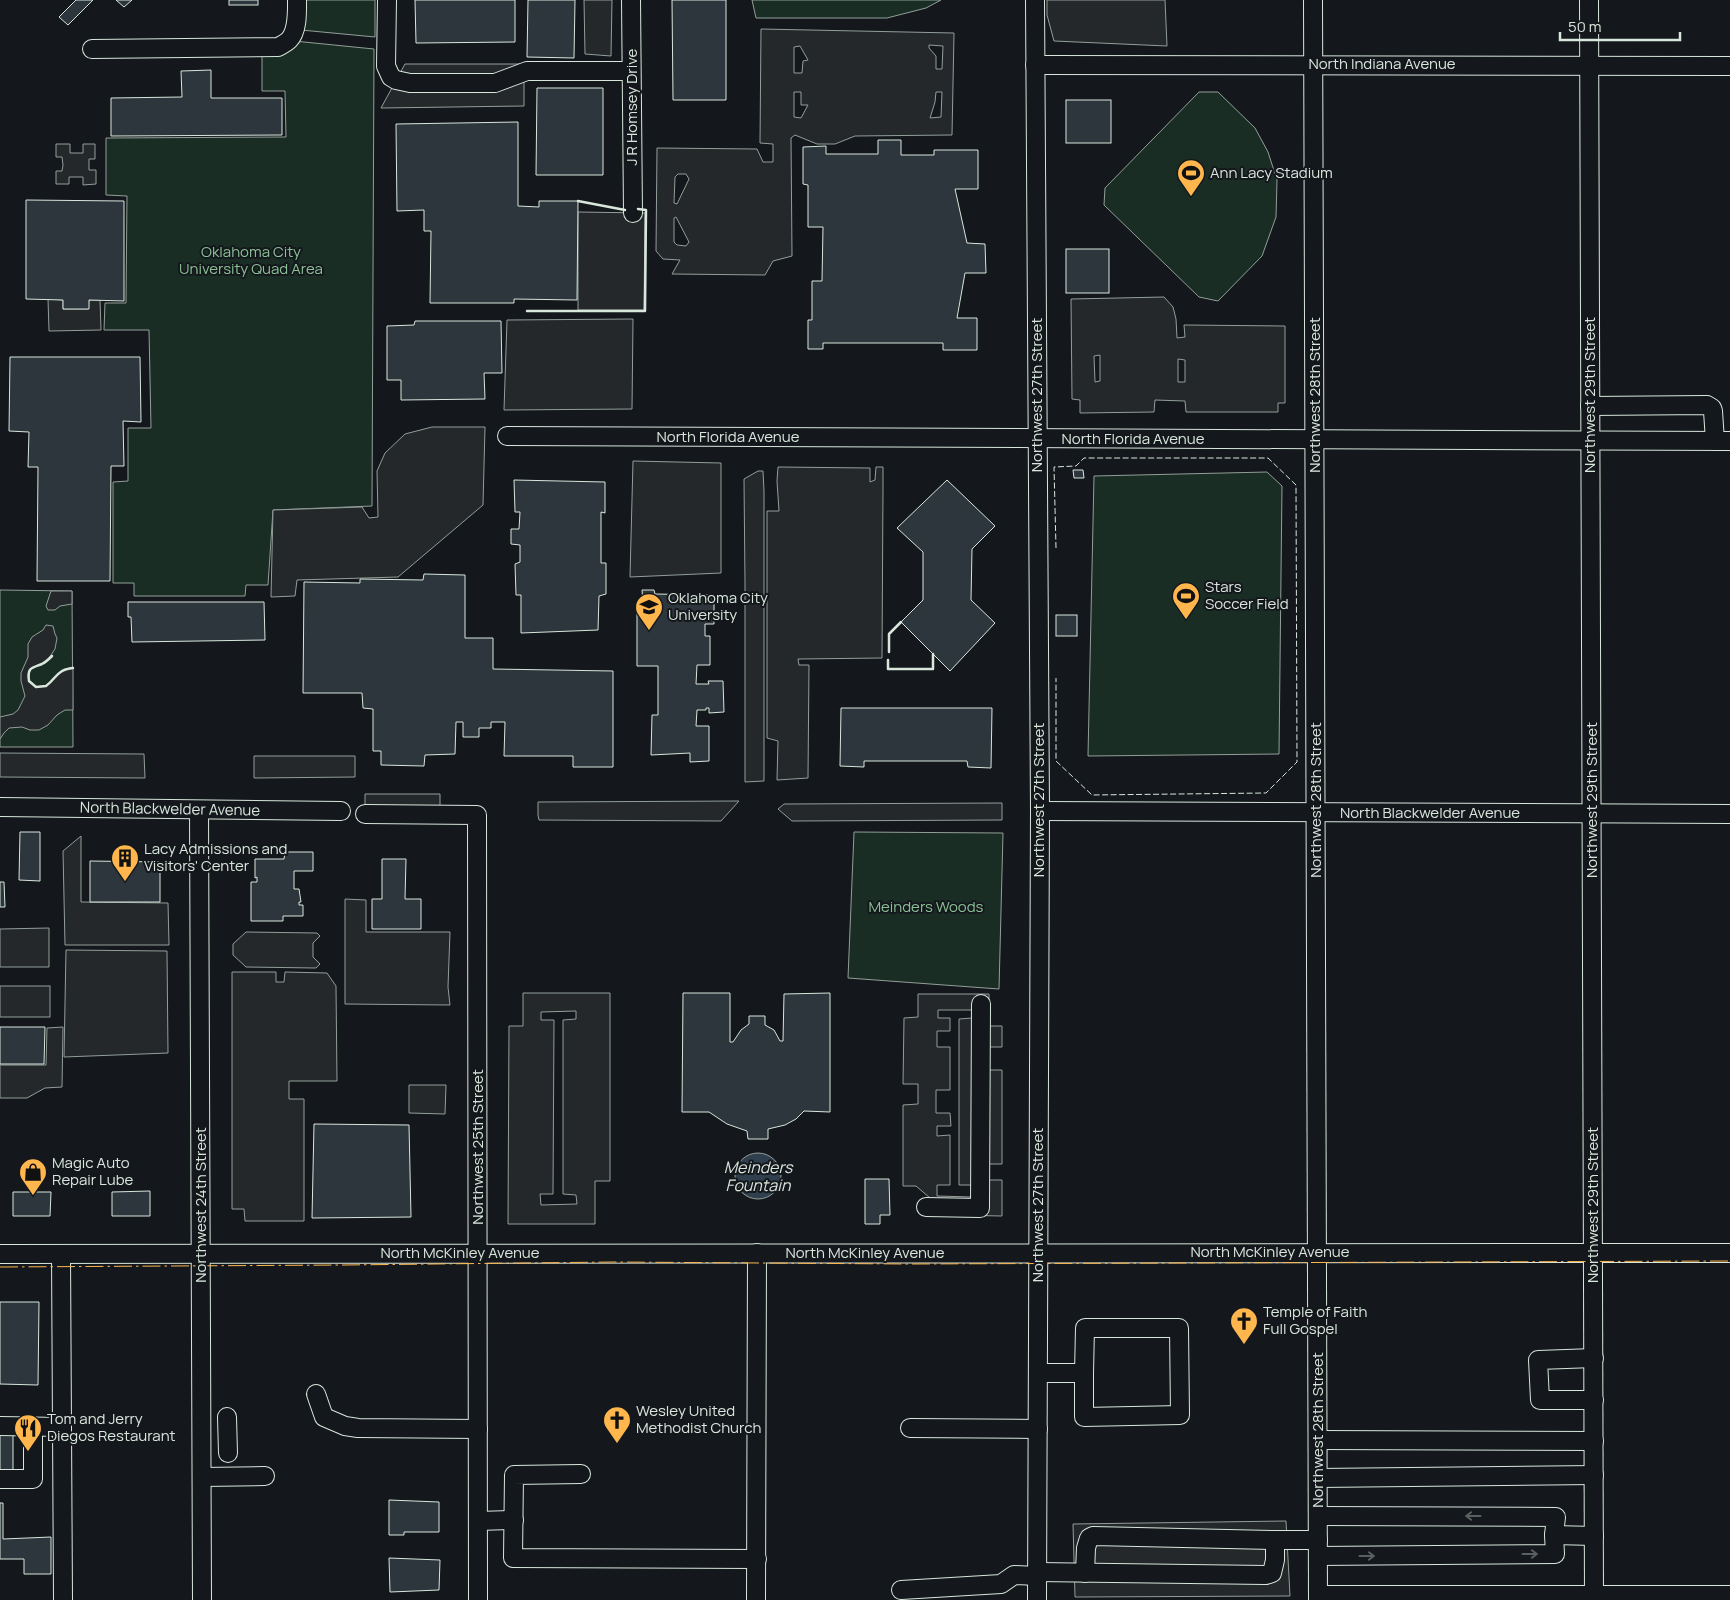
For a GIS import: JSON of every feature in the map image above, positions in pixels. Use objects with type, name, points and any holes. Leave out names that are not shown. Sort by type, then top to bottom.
[{"type":"street","points":[[92,48],[278,47],[292,36],[297,14],[297,0]]},
{"type":"street","points":[[386,0],[386,66],[391,77],[396,80],[410,82],[495,83],[527,70],[632,70]]},
{"type":"street","name":"J R Homsey Drive","points":[[632,0],[633,213]]},
{"type":"street","name":"Northwest 27th Street","points":[[1035,0],[1040,812],[1037,1600]]},
{"type":"street","name":"Northwest 28th Street","points":[[1313,0],[1318,1597]]},
{"type":"street","name":"Northwest 29th Street","points":[[1589,0],[1594,1597]]},
{"type":"street","name":"North Indiana Avenue","points":[[1035,65],[1730,66]]},
{"type":"street","points":[[1590,406],[1707,405],[1712,408],[1722,441]]},
{"type":"street","name":"North Florida Avenue","points":[[507,436],[1590,442],[1722,441]]},
{"type":"street","name":"North Blackwelder Avenue","points":[[0,807],[341,811]]},
{"type":"street","name":"Northwest 24th Street","points":[[199,810],[202,1600]]},
{"type":"street","name":"North Blackwelder Avenue","points":[[1040,812],[1730,814]]},
{"type":"street","name":"Northwest 25th Street","points":[[365,814],[477,814],[478,1600]]},
{"type":"street","points":[[926,1207],[980,1208],[981,1004]]},
{"type":"street","name":"North McKinley Avenue","points":[[0,1254],[202,1252],[478,1254],[1038,1252],[1730,1253]]},
{"type":"street","points":[[756,1600],[757,1253]]},
{"type":"street","points":[[61,1254],[63,1600]]},
{"type":"street","points":[[1085,1328],[1179,1328],[1180,1415],[1084,1417],[1084,1373],[1085,1328]]},
{"type":"street","points":[[1594,1358],[1538,1360],[1540,1400],[1594,1400]]},
{"type":"street","points":[[1038,1373],[1084,1373]]},
{"type":"street","points":[[316,1394],[324,1417],[345,1426],[358,1428],[478,1429]]},
{"type":"street","points":[[202,1439],[228,1445],[228,1417]]},
{"type":"street","points":[[0,1426],[62,1427]]},
{"type":"street","points":[[0,1479],[33,1479],[33,1426]]},
{"type":"street","points":[[910,1428],[1038,1429]]},
{"type":"street","points":[[1318,1440],[1594,1441]]},
{"type":"street","points":[[581,1474],[514,1474],[513,1558],[757,1559]]},
{"type":"street","points":[[1318,1478],[1594,1475]]},
{"type":"street","points":[[202,1477],[265,1476]]},
{"type":"street","points":[[1085,1573],[1086,1548],[1089,1538],[1093,1536],[1275,1540],[1318,1548],[1555,1554],[1554,1534],[1556,1517],[1318,1516]]},
{"type":"street","points":[[478,1521],[514,1520]]},
{"type":"street","points":[[1554,1534],[1594,1536]]},
{"type":"street","points":[[901,1590],[1001,1584],[1014,1575],[1037,1574],[1266,1575],[1272,1573],[1274,1569],[1275,1540]]},
{"type":"street","points":[[1318,1597],[1730,1595]]},
{"type":"green space","points":[[301,0],[375,0],[375,37],[301,30]]},
{"type":"green space","points":[[752,0],[941,0],[926,8],[887,18],[756,18]]},
{"type":"green space","name":"Oklahoma City University Quad Area","points":[[294,41],[374,49],[372,506],[273,510],[268,585],[246,585],[245,596],[134,596],[134,583],[113,583],[113,482],[128,481],[128,428],[151,428],[149,330],[104,330],[105,303],[126,303],[127,196],[106,195],[106,138],[286,137],[285,91],[262,91],[262,52]]},
{"type":"green space","name":"Ann Lacy Stadium","points":[[1199,92],[1218,92],[1255,128],[1268,152],[1277,180],[1276,217],[1262,256],[1218,301],[1199,297],[1104,205],[1105,188]]},
{"type":"green space","name":"Stars Soccer Field","points":[[1267,472],[1282,486],[1279,754],[1088,756],[1094,476]]},
{"type":"green space","points":[[0,590],[72,591],[73,747],[0,747]]},
{"type":"green space","name":"Meinders Woods","points":[[854,832],[1003,833],[999,989],[848,978]]},
{"type":"shaded area","points":[[584,0],[612,0],[611,56],[585,54]]},
{"type":"shaded area","points":[[1047,0],[1165,0],[1167,46],[1054,41],[1047,15]]},
{"type":"shaded area","points":[[761,29],[954,33],[952,135],[855,136],[835,144],[817,144],[795,135],[791,138],[792,256],[773,261],[765,275],[672,274],[680,260],[663,259],[656,251],[657,148],[757,149],[763,162],[773,162],[773,144],[760,143]],"holes":[[[929,45],[943,46],[942,69],[936,69],[936,56],[929,48]],[[800,46],[808,60],[803,61],[802,73],[794,73],[794,47]],[[794,92],[801,92],[801,105],[808,105],[801,118],[794,117]],[[936,92],[942,92],[941,117],[930,118]],[[678,174],[686,174],[689,179],[677,204],[674,203],[675,177]],[[676,217],[689,242],[686,246],[677,245],[674,242],[674,218]]]},
{"type":"shaded area","points":[[405,64],[524,64],[524,106],[381,108]]},
{"type":"shaded area","points":[[56,144],[70,144],[70,153],[83,153],[83,144],[95,144],[95,159],[89,159],[89,170],[96,170],[96,184],[83,185],[83,177],[69,177],[69,184],[56,184],[56,171],[62,171],[63,165],[62,157],[56,157]]},
{"type":"shaded area","points":[[578,212],[645,213],[644,310],[578,310]]},
{"type":"shaded area","points":[[1164,297],[1173,307],[1177,338],[1185,337],[1184,325],[1285,326],[1285,403],[1278,403],[1278,412],[1186,412],[1185,401],[1155,400],[1154,412],[1080,413],[1080,400],[1072,399],[1071,299]],"holes":[[[1100,355],[1100,381],[1095,382],[1094,356]],[[1178,359],[1185,360],[1185,382],[1178,382]]]},
{"type":"shaded area","points":[[48,299],[63,300],[63,309],[88,309],[89,300],[100,300],[101,330],[49,331]]},
{"type":"shaded area","points":[[633,319],[632,409],[504,410],[507,320]]},
{"type":"shaded area","points":[[432,427],[485,427],[483,505],[398,577],[297,580],[295,596],[271,597],[273,510],[362,507],[369,518],[378,517],[377,471],[385,453],[405,434]]},
{"type":"shaded area","points":[[633,461],[721,463],[721,573],[630,577]]},
{"type":"shaded area","points":[[778,467],[870,468],[870,482],[875,480],[876,467],[883,467],[883,488],[882,658],[798,659],[799,665],[809,665],[808,778],[777,780],[778,741],[767,738],[767,511],[779,511]]},
{"type":"shaded area","points":[[758,471],[763,471],[764,491],[764,781],[745,782],[744,479]]},
{"type":"shaded area","points":[[51,591],[72,591],[72,604],[60,606],[55,610],[48,610],[46,606]]},
{"type":"shaded area","points":[[46,625],[53,626],[57,638],[55,649],[47,661],[31,668],[28,676],[29,681],[36,687],[46,686],[64,669],[73,668],[73,710],[65,710],[57,715],[48,725],[39,730],[30,730],[22,727],[9,728],[0,739],[0,717],[13,714],[18,710],[25,696],[21,673],[28,657],[28,644],[32,637],[43,630]]},
{"type":"shaded area","points":[[0,753],[144,754],[145,778],[0,777]]},
{"type":"shaded area","points":[[254,756],[355,756],[355,777],[254,778]]},
{"type":"shaded area","points":[[365,794],[440,794],[440,822],[365,823]]},
{"type":"shaded area","points":[[739,801],[721,821],[539,820],[538,815],[538,802]]},
{"type":"shaded area","points":[[1002,803],[1002,820],[792,821],[778,809],[784,804]]},
{"type":"shaded area","points":[[81,836],[81,902],[168,903],[169,945],[65,945],[63,851]]},
{"type":"shaded area","points":[[345,899],[366,900],[366,932],[450,932],[448,987],[450,1005],[345,1004]]},
{"type":"shaded area","points":[[49,928],[49,967],[0,967],[0,929]]},
{"type":"shaded area","points":[[246,932],[317,933],[320,936],[313,943],[313,957],[320,964],[316,968],[246,967],[233,955],[233,944]]},
{"type":"shaded area","points":[[66,950],[167,951],[168,1053],[64,1057]]},
{"type":"shaded area","points":[[232,972],[276,972],[276,982],[284,982],[285,972],[327,973],[336,986],[337,1081],[289,1081],[289,1099],[304,1099],[304,1221],[245,1221],[244,1209],[232,1209]]},
{"type":"shaded area","points":[[0,986],[50,986],[50,1017],[0,1017]]},
{"type":"shaded area","points":[[523,993],[610,993],[610,1181],[595,1181],[595,1224],[508,1224],[509,1026],[523,1026]],"holes":[[[576,1011],[576,1019],[563,1020],[563,1194],[576,1195],[577,1204],[541,1205],[540,1194],[553,1194],[554,1020],[541,1020],[541,1012]]]},
{"type":"shaded area","points":[[918,994],[989,994],[989,1026],[1002,1026],[1002,1047],[989,1047],[989,1070],[1002,1070],[1002,1164],[988,1164],[988,1180],[1002,1180],[1002,1216],[950,1215],[916,1186],[903,1186],[903,1105],[918,1104],[918,1084],[903,1084],[904,1018],[918,1017]],"holes":[[[938,1010],[972,1010],[972,1018],[959,1019],[959,1185],[972,1185],[972,1197],[937,1196],[937,1185],[950,1185],[950,1135],[937,1136],[937,1126],[951,1126],[950,1113],[936,1113],[936,1090],[950,1090],[950,1047],[937,1047],[937,1031],[950,1031],[950,1018],[938,1018]]]},
{"type":"shaded area","points":[[63,1027],[62,1087],[45,1088],[27,1098],[0,1098],[0,1065],[46,1065],[47,1028]]},
{"type":"shaded area","points":[[409,1085],[446,1085],[445,1114],[409,1113]]},
{"type":"shaded area","points":[[1286,1521],[1290,1596],[1075,1597],[1073,1524]]},
{"type":"water","name":"Meinders Fountain","points":[[753,1153],[763,1153],[777,1163],[781,1176],[777,1189],[771,1195],[763,1199],[753,1199],[739,1189],[735,1181],[735,1171],[745,1157]]},
{"type":"building","points":[[76,0],[93,0],[68,25],[59,17]]},
{"type":"building","points":[[116,0],[132,0],[124,7]]},
{"type":"building","points":[[229,0],[258,0],[258,5],[229,5]]},
{"type":"building","points":[[415,0],[515,0],[515,42],[416,43]]},
{"type":"building","points":[[528,0],[575,0],[574,58],[527,57]]},
{"type":"building","points":[[672,0],[726,0],[726,100],[673,100]]},
{"type":"building","points":[[211,70],[211,98],[282,98],[282,135],[111,136],[111,98],[182,97],[181,71]]},
{"type":"building","points":[[537,88],[603,88],[603,175],[536,175]]},
{"type":"building","points":[[1066,100],[1111,100],[1111,143],[1066,143]]},
{"type":"building","points":[[518,122],[518,206],[539,207],[539,201],[578,201],[577,300],[514,299],[514,303],[430,303],[431,231],[424,231],[424,210],[397,211],[396,124]]},
{"type":"building","points":[[878,140],[901,140],[901,155],[934,155],[934,150],[978,150],[978,189],[955,189],[967,243],[985,244],[986,273],[965,273],[957,318],[977,318],[977,350],[943,350],[943,343],[823,343],[823,349],[808,349],[808,320],[812,320],[812,281],[822,281],[823,227],[808,227],[808,185],[803,184],[803,147],[826,146],[826,154],[878,154]]},
{"type":"building","points":[[26,200],[124,201],[124,301],[89,300],[89,309],[63,309],[63,300],[26,299]]},
{"type":"building","points":[[1066,249],[1109,249],[1109,293],[1066,293]]},
{"type":"building","points":[[415,321],[501,321],[502,373],[484,373],[485,399],[401,400],[401,380],[387,380],[387,326],[414,325]]},
{"type":"building","points":[[10,357],[140,357],[141,422],[123,421],[124,466],[111,466],[110,581],[37,581],[38,467],[28,467],[29,432],[9,431]]},
{"type":"building","points":[[1073,470],[1083,470],[1084,478],[1074,478]]},
{"type":"building","points":[[514,480],[605,482],[605,513],[601,512],[601,563],[606,563],[606,594],[599,596],[598,630],[521,633],[521,595],[516,595],[515,564],[520,562],[520,545],[511,544],[511,529],[519,529],[520,512],[515,512]]},
{"type":"building","points":[[947,480],[995,526],[972,549],[971,600],[995,623],[950,671],[901,622],[923,600],[923,552],[897,528]]},
{"type":"building","points":[[424,574],[465,575],[465,638],[493,638],[493,669],[613,671],[613,767],[573,767],[573,756],[504,756],[505,722],[491,722],[491,728],[479,728],[479,737],[463,737],[463,722],[456,722],[455,754],[425,755],[424,766],[381,765],[381,751],[373,751],[373,709],[363,708],[362,693],[303,693],[304,582],[360,583],[360,579],[423,580]]},
{"type":"building","points":[[642,590],[654,590],[655,594],[714,595],[714,624],[705,624],[705,636],[710,636],[710,665],[697,665],[696,684],[709,684],[708,681],[723,681],[724,712],[709,713],[709,708],[697,710],[696,726],[709,726],[709,761],[690,762],[690,753],[651,755],[652,715],[658,715],[658,666],[637,666],[637,603],[643,603]]},
{"type":"building","points":[[128,602],[264,602],[265,640],[132,642]]},
{"type":"building","points":[[1056,615],[1077,615],[1077,636],[1056,636]]},
{"type":"building","points":[[841,708],[992,708],[991,768],[968,767],[967,761],[864,761],[864,767],[840,766]]},
{"type":"building","points":[[20,832],[40,832],[40,881],[19,880]]},
{"type":"building","points":[[285,852],[313,852],[313,871],[294,871],[294,889],[299,889],[301,902],[299,902],[299,905],[303,905],[303,916],[283,916],[283,921],[251,921],[251,882],[257,882],[257,877],[255,878],[255,859],[284,859]]},
{"type":"building","points":[[382,859],[406,859],[405,899],[421,899],[421,929],[372,929],[372,899],[382,899]]},
{"type":"building","name":"Lacy Admissions and Visitors' Center","points":[[90,861],[160,862],[160,902],[90,902]]},
{"type":"building","points":[[0,882],[4,882],[5,907],[0,907]]},
{"type":"building","points":[[683,993],[730,993],[730,1042],[733,1042],[741,1030],[749,1024],[749,1016],[765,1016],[765,1025],[774,1030],[780,1041],[783,1041],[784,994],[830,993],[830,1112],[804,1111],[796,1119],[785,1125],[768,1129],[768,1139],[748,1139],[747,1131],[727,1124],[709,1112],[682,1112]]},
{"type":"building","points":[[0,1027],[45,1027],[44,1064],[0,1064]]},
{"type":"building","points":[[314,1124],[409,1125],[411,1217],[312,1218]]},
{"type":"building","points":[[865,1179],[889,1179],[890,1215],[880,1215],[880,1224],[865,1224]]},
{"type":"building","points":[[150,1191],[150,1216],[112,1216],[112,1192]]},
{"type":"building","points":[[13,1192],[51,1192],[50,1216],[13,1216]]},
{"type":"building","points":[[0,1302],[39,1302],[38,1385],[0,1384]]},
{"type":"building","points":[[0,1434],[13,1434],[13,1471],[0,1471]]},
{"type":"building","points":[[389,1500],[439,1502],[439,1532],[404,1532],[404,1535],[389,1535]]},
{"type":"building","points":[[0,1503],[3,1503],[3,1539],[51,1537],[51,1574],[24,1574],[24,1559],[0,1559]]},
{"type":"building","points":[[389,1558],[440,1560],[439,1590],[390,1592]]},
{"type":"fence","points":[[1056,548],[1054,467],[1076,466],[1084,458],[1268,458],[1296,485],[1297,762],[1266,793],[1092,795],[1056,761],[1056,678]]},
{"type":"wall","points":[[578,201],[625,210]]},
{"type":"wall","points":[[527,311],[645,311],[646,210],[638,209]]},
{"type":"wall","points":[[889,652],[889,634],[901,622]]},
{"type":"wall","points":[[888,660],[888,669],[933,669],[933,654]]},
{"type":"wall","points":[[52,656],[42,664],[33,667],[30,671],[29,681],[36,687],[46,686],[60,672],[73,668]]},
{"type":"power","points":[[0,1267],[614,1262],[907,1264],[1730,1261]]},
{"type":"place","name":"Ann Lacy Stadium","points":[[1191,197]]},
{"type":"place","name":"Stars Soccer Field","points":[[1186,620]]},
{"type":"place","name":"Oklahoma City University","points":[[649,631]]},
{"type":"place","name":"Lacy Admissions and Visitors' Center","points":[[125,882]]},
{"type":"place","name":"Magic Auto Repair Lube","points":[[33,1196]]},
{"type":"place","name":"Temple of Faith Full Gospel","points":[[1244,1345]]},
{"type":"place","name":"Wesley United Methodist Church","points":[[617,1444]]},
{"type":"place","name":"Tom and Jerry Diegos Restaurant","points":[[28,1452]]}]
